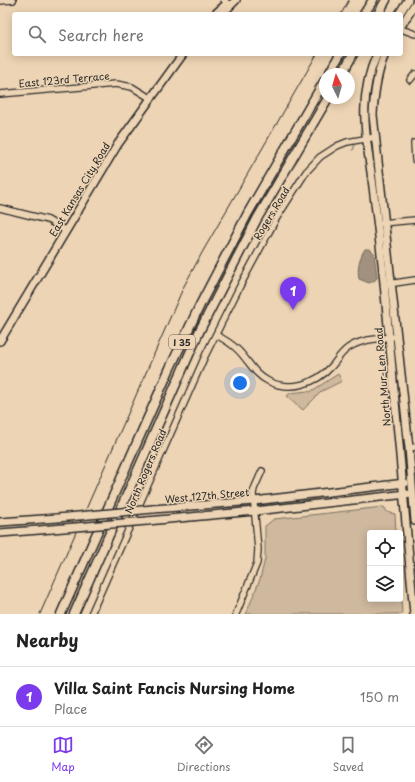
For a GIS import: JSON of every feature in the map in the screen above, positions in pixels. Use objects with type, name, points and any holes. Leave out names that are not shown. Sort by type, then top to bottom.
[{"type":"highway","points":[[365,12],[373,0]]},
{"type":"highway","points":[[379,12],[386,0]]},
{"type":"highway","points":[[332,68],[339,56]]},
{"type":"highway","points":[[345,68],[352,56]]},
{"type":"highway","name":"I 35","points":[[62,614],[170,368],[200,304],[245,219],[319,90]]},
{"type":"highway","name":"I 35","points":[[74,614],[200,330],[251,231],[325,104]]},
{"type":"main road","points":[[217,12],[228,2],[236,0]]},
{"type":"main road","points":[[400,12],[408,0]]},
{"type":"main road","points":[[223,12],[228,2]]},
{"type":"main road","points":[[403,23],[415,4]]},
{"type":"main road","name":"East Kansas City Road","points":[[0,332],[148,97],[177,56]]},
{"type":"main road","name":"East Kansas City Road","points":[[148,97],[181,56]]},
{"type":"main road","name":"North Mur-Len Road","points":[[376,56],[368,79],[364,113],[366,139],[381,223]]},
{"type":"main road","name":"North Mur-Len Road","points":[[384,56],[379,71],[375,94],[374,115],[381,223],[393,337],[402,484],[414,614]]},
{"type":"main road","name":"East Kansas City Road","points":[[0,341],[64,229]]},
{"type":"main road","name":"North Mur-Len Road","points":[[393,337],[412,447],[415,521]]},
{"type":"main road","name":"West 127th Street","points":[[0,522],[254,501],[413,483]]},
{"type":"main road","name":"West 127th Street","points":[[0,533],[256,511],[414,494]]},
{"type":"street","points":[[0,1],[13,0]]},
{"type":"street","points":[[403,30],[415,34]]},
{"type":"street","points":[[410,80],[415,74]]},
{"type":"street","name":"East 123rd Terrace","points":[[0,94],[116,84],[132,88],[148,97]]},
{"type":"street","name":"Rogers Road","points":[[216,335],[276,219],[310,167],[325,153],[337,146],[376,137]]},
{"type":"street","points":[[414,143],[415,160]]},
{"type":"street","points":[[0,208],[48,220],[64,229]]},
{"type":"street","points":[[381,223],[415,220]]},
{"type":"street","points":[[388,284],[415,280]]},
{"type":"street","points":[[216,335],[234,346],[255,371],[268,380],[284,386],[311,382],[323,374],[340,355],[352,345],[370,339],[393,337]]},
{"type":"street","name":"North Rogers Road","points":[[91,614],[166,443],[216,335]]},
{"type":"street","points":[[236,614],[257,563],[258,549],[254,489],[262,471]]},
{"type":"shaded area","points":[[365,249],[370,249],[374,253],[377,278],[369,283],[359,279],[358,275],[358,267]]},
{"type":"shaded area","points":[[338,374],[342,381],[322,391],[303,410],[287,396],[290,393],[310,392]]},
{"type":"shaded area","points":[[383,507],[387,512],[395,514],[396,530],[367,530],[367,602],[401,602],[402,614],[246,614],[260,579],[265,559],[265,526],[274,519]]},
{"type":"waterway","points":[[352,150],[354,149],[354,145]]},
{"type":"railway","points":[[342,12],[349,0]]},
{"type":"railway","points":[[40,614],[184,286],[316,56]]},
{"type":"place","name":"Villa Saint Fancis Nursing Home","points":[[293,310]]}]
